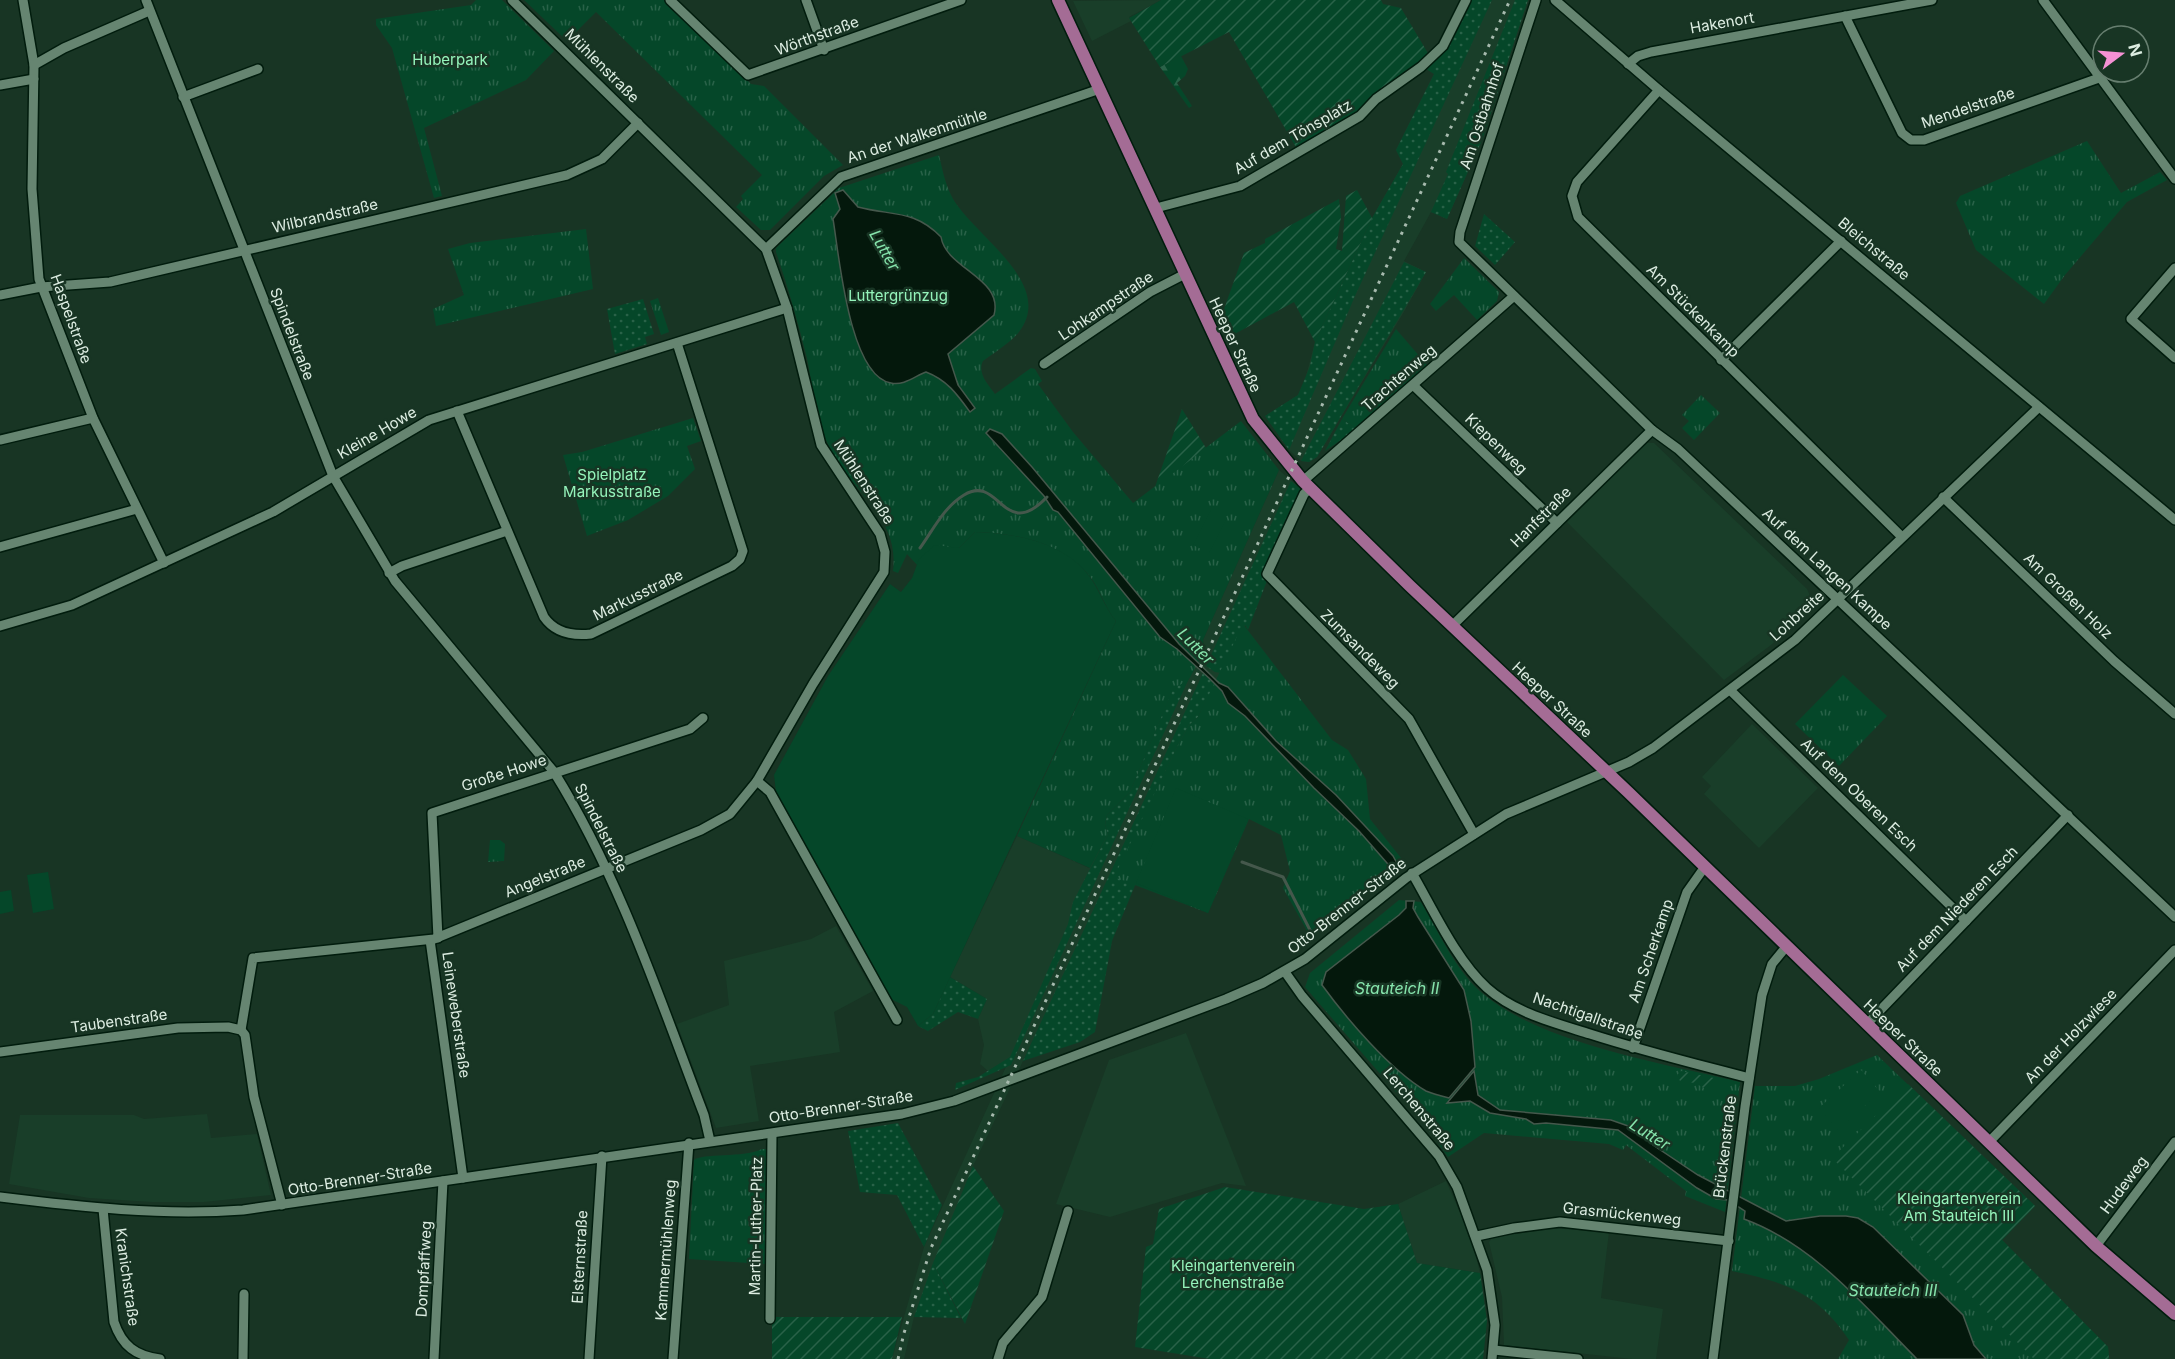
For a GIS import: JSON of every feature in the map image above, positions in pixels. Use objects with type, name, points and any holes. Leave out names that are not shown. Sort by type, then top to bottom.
[{"type":"main road","name":"Heeper Straße","points":[[1058,0],[1253,419],[1307,485],[2096,1246],[2175,1314]]},
{"type":"street","name":"Haspelstraße","points":[[22,0],[34,65],[33,198],[36,260],[41,287],[93,418],[117,462],[164,563]]},
{"type":"street","name":"Spindelstraße","points":[[146,0],[333,476],[389,573],[554,772],[606,868],[704,1115],[710,1141]]},
{"type":"street","name":"Mühlenstraße","points":[[512,0],[766,249],[787,309],[821,445],[880,534],[885,563],[882,578],[813,684],[757,781]]},
{"type":"street","name":"Wörthstraße","points":[[670,0],[746,75],[824,50],[961,0]]},
{"type":"street","points":[[806,0],[824,50]]},
{"type":"street","name":"Auf dem Tönsplatz","points":[[1156,208],[1239,186],[1360,116],[1376,99],[1421,67],[1443,46],[1466,0]]},
{"type":"street","name":"Am Ostbahnhof","points":[[1459,242],[1460,232],[1536,0]]},
{"type":"street","name":"Hakenort","points":[[1628,64],[1638,56],[1651,52],[1932,0]]},
{"type":"street","points":[[2043,0],[2091,67]]},
{"type":"street","name":"Bleichstraße","points":[[1559,1],[1628,64],[2175,520]]},
{"type":"street","points":[[34,65],[64,48],[149,10]]},
{"type":"street","name":"Mendelstraße","points":[[1845,16],[1902,133],[1911,140],[1924,140],[2091,81]]},
{"type":"street","points":[[183,97],[258,69]]},
{"type":"street","points":[[0,85],[34,79]]},
{"type":"street","points":[[2104,84],[2175,179]]},
{"type":"street","name":"An der Walkenmühle","points":[[766,249],[841,177],[1100,89]]},
{"type":"street","name":"Am Stückenkamp","points":[[1659,90],[1577,182],[1572,196],[1578,217],[1902,537]]},
{"type":"street","name":"Wilbrandstraße","points":[[0,295],[41,287],[110,282],[567,175],[602,159],[638,123]]},
{"type":"street","points":[[1721,360],[1841,241]]},
{"type":"street","name":"Auf dem Langen Kampe","points":[[1459,242],[1652,430],[1678,449],[2175,917]]},
{"type":"street","points":[[2175,268],[2131,319],[2175,358]]},
{"type":"street","name":"Lohkampstraße","points":[[1044,364],[1150,292],[1185,274]]},
{"type":"street","name":"Trachtenweg","points":[[1307,485],[1514,296]]},
{"type":"street","name":"Kleine Howe","points":[[0,626],[72,605],[273,512],[420,424],[787,309]]},
{"type":"street","name":"Markusstraße","points":[[457,411],[544,617],[558,630],[580,635],[600,631],[732,566],[740,559],[742,543],[677,342]]},
{"type":"street","name":"Kiepenweg","points":[[1414,386],[1557,523]]},
{"type":"street","name":"Lohbreite","points":[[1607,772],[1653,748],[1780,653],[2039,407]]},
{"type":"street","points":[[0,440],[93,418]]},
{"type":"street","name":"Hanfstraße","points":[[1452,626],[1652,430]]},
{"type":"street","name":"Zumsandeweg","points":[[1307,485],[1267,574],[1409,719],[1474,834]]},
{"type":"street","name":"Am Großen Holz","points":[[1943,497],[2114,661],[2175,714]]},
{"type":"street","points":[[0,547],[137,509]]},
{"type":"street","points":[[389,573],[402,566],[507,531]]},
{"type":"street","name":"Auf dem Oberen Esch","points":[[1731,691],[1966,921]]},
{"type":"street","name":"Große Howe","points":[[434,939],[432,813],[690,729],[703,718]]},
{"type":"street","name":"Otto-Brenner-Straße","points":[[0,1197],[103,1209],[194,1214],[282,1205],[689,1143],[772,1134],[902,1114],[945,1103],[1244,992],[1285,972],[1344,930],[1412,873],[1474,834],[1530,802],[1607,772]]},
{"type":"street","points":[[757,781],[770,792],[897,1020]]},
{"type":"street","name":"Angelstraße","points":[[434,939],[718,822],[730,814],[757,781]]},
{"type":"street","name":"Auf dem Niederen Esch","points":[[1867,1024],[2068,815]]},
{"type":"street","name":"Am Scherkamp","points":[[1633,1048],[1687,892],[1704,868]]},
{"type":"street","name":"Nachtigallstraße","points":[[1412,873],[1467,966],[1487,988],[1518,1008],[1548,1021],[1633,1048],[1749,1078]]},
{"type":"street","name":"Leineweberstraße","points":[[241,1030],[253,958],[434,939],[463,1178]]},
{"type":"street","name":"Brückenstraße","points":[[1713,1359],[1749,1078],[1767,977],[1776,957],[1786,947]]},
{"type":"street","name":"An der Holzwiese","points":[[1989,1142],[2175,950]]},
{"type":"street","name":"Lerchenstraße","points":[[1285,972],[1302,996],[1439,1156],[1457,1187],[1477,1236],[1491,1290],[1493,1354]]},
{"type":"street","name":"Taubenstraße","points":[[0,1052],[178,1028],[228,1026],[241,1030]]},
{"type":"street","points":[[241,1030],[245,1035],[254,1096],[282,1205]]},
{"type":"street","name":"Martin-Luther-Platz","points":[[770,1319],[772,1134]]},
{"type":"street","name":"Hudeweg","points":[[2096,1246],[2175,1142]]},
{"type":"street","name":"Kammermühlenweg","points":[[673,1359],[689,1143]]},
{"type":"street","name":"Elsternstraße","points":[[589,1359],[602,1156]]},
{"type":"street","name":"Dompfaffweg","points":[[434,1359],[443,1181]]},
{"type":"street","name":"Kranichstraße","points":[[103,1209],[114,1322],[118,1334],[135,1353],[160,1359]]},
{"type":"street","points":[[998,1359],[1003,1343],[1042,1297],[1068,1212]]},
{"type":"street","name":"Grasmückenweg","points":[[1477,1236],[1560,1222],[1729,1241]]},
{"type":"street","points":[[243,1359],[244,1294]]},
{"type":"street","points":[[1493,1354],[1578,1359]]},
{"type":"shaded area","points":[[1161,0],[1129,17],[1131,21],[1092,41],[1073,1]]},
{"type":"shaded area","points":[[1471,0],[1528,0],[1482,140],[1447,219],[1431,212],[1404,261],[1426,272],[1405,310],[1317,457],[1309,462],[1301,461],[1289,450],[1265,416],[1298,395],[1305,380],[1315,342],[1372,218],[1403,164],[1396,150]]},
{"type":"shaded area","points":[[1646,443],[1654,443],[1807,589],[1810,596],[1811,604],[1805,614],[1771,645],[1724,680],[1567,522]]},
{"type":"shaded area","points":[[1279,470],[1302,490],[1263,574],[1248,630],[1245,625],[1114,877],[1023,1061],[973,1166],[914,1317],[904,1359],[892,1359],[924,1247],[1010,1058],[988,1071],[980,1064],[984,1045],[978,1019],[987,999],[950,977],[1017,836],[1089,868],[1196,665],[1204,647],[1203,640]]},
{"type":"shaded area","points":[[1752,724],[1818,788],[1759,848],[1704,794],[1711,786],[1702,777]]},
{"type":"shaded area","points":[[836,926],[873,991],[834,1012],[840,1052],[750,1066],[759,1121],[716,1128],[677,1024],[729,1005],[724,961],[811,939]]},
{"type":"shaded area","points":[[1186,1033],[1246,1186],[1222,1183],[1110,1217],[1056,1204],[1109,1060]]},
{"type":"shaded area","points":[[207,1114],[211,1138],[257,1134],[271,1195],[204,1202],[152,1202],[89,1198],[9,1184],[20,1115],[134,1115],[144,1119]]},
{"type":"shaded area","points":[[1446,1181],[1472,1240],[1480,1273],[1417,1263],[1398,1204]]},
{"type":"shaded area","points":[[1550,1228],[1609,1232],[1601,1298],[1663,1309],[1656,1359],[1632,1359],[1504,1345],[1502,1297],[1489,1242],[1492,1238]]},
{"type":"green space","name":"Huberpark","points":[[476,0],[502,0],[554,51],[526,80],[424,128],[442,196],[434,198],[392,48],[376,25],[376,19],[471,5]]},
{"type":"green space","points":[[524,0],[665,0],[751,84],[764,86],[843,165],[824,176],[770,230],[761,230],[736,207],[743,199],[741,196],[762,175],[596,12],[567,41]]},
{"type":"green space","points":[[1161,0],[1381,0],[1383,4],[1401,8],[1429,55],[1377,92],[1359,112],[1297,149],[1229,32],[1160,67],[1129,18]]},
{"type":"green space","points":[[1471,0],[1492,0],[1355,296],[1289,450],[1265,416],[1298,395],[1310,366],[1315,342],[1372,218],[1403,164],[1396,150],[1434,74],[1426,69],[1447,48]]},
{"type":"green space","points":[[1515,0],[1528,0],[1482,140],[1447,219],[1431,212],[1448,174],[1446,172]]},
{"type":"green space","points":[[1181,56],[1188,69],[1185,76],[1177,83],[1192,106],[1189,108],[1160,67]]},
{"type":"green space","points":[[2087,141],[2121,193],[2160,172],[2167,180],[2127,202],[2065,275],[2044,304],[1976,250],[1956,203],[1960,196]]},
{"type":"green space","name":"Luttergrünzug","points":[[939,155],[951,195],[961,210],[1006,259],[1019,277],[1027,295],[1028,313],[1019,332],[1007,344],[983,361],[981,370],[995,394],[1031,368],[1035,369],[1042,381],[1038,384],[1073,432],[1133,503],[1241,421],[1279,470],[1203,640],[1198,663],[1186,685],[1183,683],[1173,689],[1130,792],[1107,815],[1105,825],[1108,834],[1090,868],[1017,836],[1116,621],[1087,573],[1076,562],[1050,547],[1020,537],[975,532],[959,548],[919,559],[918,566],[907,554],[898,573],[893,571],[893,552],[889,535],[881,519],[838,462],[824,436],[817,414],[804,345],[776,252],[776,248],[839,188]]},
{"type":"green space","points":[[1357,190],[1372,218],[1315,342],[1294,302],[1229,337],[1218,312],[1224,309],[1244,253],[1339,199],[1341,217],[1336,249],[1342,251],[1346,196]]},
{"type":"green space","points":[[1484,214],[1515,242],[1495,265],[1475,246]]},
{"type":"green space","points":[[586,229],[593,289],[436,326],[433,309],[464,295],[448,249],[470,243]]},
{"type":"green space","points":[[1464,258],[1499,292],[1497,301],[1477,320],[1454,295],[1436,311],[1430,304]]},
{"type":"green space","points":[[1404,262],[1426,272],[1317,457],[1309,462],[1301,461]]},
{"type":"green space","points":[[658,298],[669,332],[661,335],[650,301]]},
{"type":"green space","points":[[643,299],[654,334],[645,337],[647,344],[615,354],[607,309]]},
{"type":"green space","points":[[1396,329],[1427,365],[1357,429],[1342,419]]},
{"type":"green space","points":[[1701,395],[1720,413],[1694,440],[1682,428],[1689,421],[1682,415]]},
{"type":"green space","points":[[1182,409],[1206,448],[1155,487]]},
{"type":"green space","name":"Spielplatz Markusstraße","points":[[693,418],[701,441],[687,446],[695,469],[668,496],[628,520],[587,536],[563,455],[582,452]]},
{"type":"green space","points":[[1342,419],[1357,429],[1325,451]]},
{"type":"green space","points":[[1291,481],[1302,490],[1248,630],[1245,625],[1221,673],[1215,672],[1206,666]]},
{"type":"green space","points":[[1211,510],[1227,518],[1209,553],[1193,545]]},
{"type":"green space","points":[[975,532],[1022,537],[1067,555],[1090,577],[1116,621],[933,1014],[918,1026],[907,1007],[889,998],[776,792],[774,775],[828,676],[890,584],[901,592],[912,578],[919,559],[935,545],[959,548]]},
{"type":"green space","points":[[1243,624],[1332,740],[1348,750],[1366,779],[1370,819],[1405,863],[1311,938],[1283,888],[1290,871],[1281,835],[1249,819],[1208,913],[1114,877],[1178,745],[1189,725],[1198,717]]},
{"type":"green space","points":[[1203,673],[1215,684],[1198,717],[1189,725],[1178,745],[1115,877],[1136,883],[1112,941],[1095,1032],[1080,1042],[1023,1061]]},
{"type":"green space","points":[[1843,675],[1887,716],[1839,766],[1795,724]]},
{"type":"green space","points":[[1183,682],[1186,685],[1011,1065],[955,1090],[956,1083],[978,1077],[1010,1057],[1068,924],[1073,902],[1108,834],[1105,825],[1107,815],[1130,792],[1173,688]]},
{"type":"green space","points":[[1176,788],[1248,819],[1208,913],[1136,883]]},
{"type":"green space","points":[[490,840],[500,840],[505,844],[504,861],[488,862]]},
{"type":"green space","points":[[48,872],[54,909],[33,913],[27,875]]},
{"type":"green space","points":[[11,890],[14,911],[0,914],[0,892]]},
{"type":"green space","points":[[1399,900],[1421,902],[1448,950],[1472,984],[1507,1010],[1536,1025],[1605,1050],[1740,1082],[1725,1212],[1685,1196],[1686,1191],[1626,1145],[1623,1150],[1609,1144],[1484,1133],[1448,1157],[1427,1128],[1305,987],[1310,973]]},
{"type":"green space","points":[[950,977],[987,999],[978,1019],[958,1012],[928,1031],[918,1026],[933,1014]]},
{"type":"green space","points":[[1877,1055],[2035,1206],[2002,1240],[2108,1347],[2109,1359],[1838,1359],[1849,1340],[1825,1311],[1812,1300],[1784,1285],[1732,1271],[1755,1086],[1795,1086],[1819,1079]]},
{"type":"green space","points":[[1861,1070],[1880,1092],[1838,1130],[1819,1108]]},
{"type":"green space","points":[[1681,1071],[1714,1078],[1716,1085],[1709,1091],[1695,1083],[1680,1081],[1677,1075]]},
{"type":"green space","name":"Kleingartenverein Am Stauteich III","points":[[1908,1084],[2035,1206],[2002,1240],[2108,1347],[2109,1359],[2034,1359],[1832,1158]]},
{"type":"green space","points":[[898,1123],[942,1205],[924,1247],[897,1195],[860,1192],[848,1131]]},
{"type":"green space","points":[[766,1149],[765,1264],[689,1259],[694,1160],[745,1154]]},
{"type":"green space","points":[[973,1166],[1004,1211],[965,1324],[933,1263]]},
{"type":"green space","name":"Kleingartenverein Lerchenstraße","points":[[1225,1187],[1364,1209],[1398,1204],[1417,1263],[1480,1273],[1487,1321],[1483,1359],[1210,1359],[1135,1347],[1146,1247],[1153,1244],[1159,1209]]},
{"type":"green space","points":[[933,1263],[961,1318],[914,1317]]},
{"type":"green space","points":[[772,1317],[902,1317],[892,1359],[772,1359]]},
{"type":"water","name":"Lutter","points":[[843,190],[858,207],[902,215],[931,228],[941,237],[945,248],[953,257],[983,282],[991,292],[995,302],[994,315],[948,354],[958,385],[975,408],[970,412],[951,388],[933,375],[926,372],[905,382],[891,383],[877,375],[865,359],[848,312],[833,219],[840,209],[835,193]]},
{"type":"water","points":[[990,429],[1002,434],[1032,467],[1179,644],[1219,683],[1228,687],[1276,741],[1336,795],[1393,856],[1399,867],[1394,871],[1359,831],[1245,716],[1228,703],[1222,691],[1209,678],[1160,637],[1058,512],[1053,510],[1044,496],[986,433]]},
{"type":"water","name":"Stauteich II","points":[[1406,901],[1414,901],[1413,908],[1418,917],[1464,990],[1471,1021],[1475,1067],[1449,1098],[1426,1091],[1398,1070],[1356,1028],[1322,985],[1326,972],[1399,915],[1406,908]]},
{"type":"water","name":"Stauteich III","points":[[1474,1071],[1478,1095],[1500,1110],[1611,1120],[1631,1127],[1646,1134],[1653,1145],[1698,1175],[1786,1221],[1820,1216],[1858,1218],[1873,1227],[1963,1315],[1974,1345],[1986,1359],[1917,1359],[1838,1279],[1816,1261],[1770,1230],[1744,1219],[1745,1211],[1728,1200],[1716,1199],[1697,1188],[1618,1130],[1546,1123],[1534,1124],[1526,1119],[1490,1113],[1470,1101],[1447,1103]]},
{"type":"waterway","points":[[920,548],[945,512],[964,495],[976,491],[986,492],[1011,511],[1021,513],[1032,509],[1047,497]]},
{"type":"waterway","points":[[1242,862],[1283,877],[1312,934]]},
{"type":"railway","points":[[898,1359],[931,1248],[1510,0]]}]
